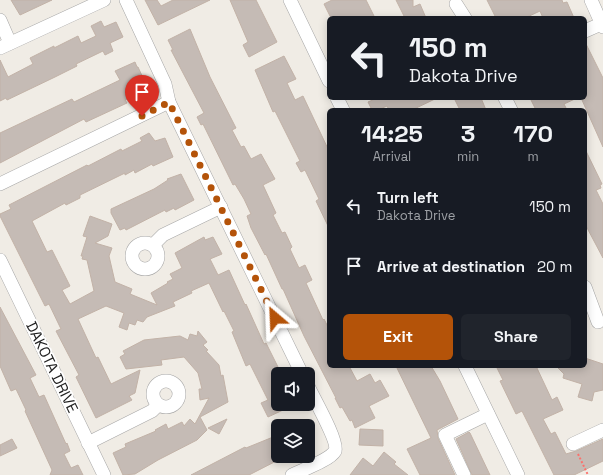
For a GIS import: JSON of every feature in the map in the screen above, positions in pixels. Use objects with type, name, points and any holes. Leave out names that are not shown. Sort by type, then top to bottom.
[{"type":"street","points":[[0,20],[5,45],[104,0]]},
{"type":"street","points":[[126,0],[166,84],[169,102],[299,367]]},
{"type":"street","points":[[290,0],[327,77]]},
{"type":"street","points":[[587,30],[602,25],[591,0]]},
{"type":"street","points":[[456,4],[464,16]]},
{"type":"street","points":[[0,184],[169,102]]},
{"type":"street","points":[[153,246],[163,235],[221,207]]},
{"type":"street","name":"DAKOTA DRIVE","points":[[0,260],[104,475]]},
{"type":"street","points":[[587,292],[598,322]]},
{"type":"street","points":[[466,368],[518,475]]},
{"type":"street","points":[[292,475],[325,459],[335,450],[336,447],[334,439],[315,400]]},
{"type":"street","points":[[88,443],[152,411],[158,405]]},
{"type":"street","points":[[464,475],[445,435],[488,414]]},
{"type":"street","points":[[574,444],[603,430]]},
{"type":"path","points":[[574,444],[588,475]]},
{"type":"building","points":[[11,0],[52,0],[20,15]]},
{"type":"building","points":[[145,0],[157,0],[161,6],[173,0],[210,0],[158,25]]},
{"type":"building","points":[[230,0],[256,0],[277,42],[249,57],[243,45],[248,42]]},
{"type":"building","points":[[332,0],[366,0],[374,16],[330,16],[324,4]]},
{"type":"building","points":[[396,0],[413,0],[413,7],[420,4],[425,16],[404,16]]},
{"type":"building","points":[[487,0],[562,0],[563,3],[567,2],[573,16],[542,16],[540,11],[529,16],[495,16]]},
{"type":"building","points":[[101,21],[104,27],[116,22],[123,37],[110,43],[113,51],[105,55],[103,51],[76,64],[77,66],[55,77],[7,100],[6,98],[0,101],[0,60],[8,77],[33,64],[30,58],[54,46],[54,48],[78,36],[81,43],[96,36],[91,26]]},
{"type":"building","points":[[190,29],[210,77],[236,128],[232,130],[241,147],[244,146],[251,159],[261,154],[275,179],[263,185],[276,213],[273,215],[282,233],[285,232],[292,247],[290,249],[299,268],[305,265],[312,280],[306,283],[323,320],[324,319],[327,325],[327,368],[350,368],[357,381],[370,374],[375,383],[380,380],[389,396],[369,406],[375,418],[355,428],[352,420],[350,421],[342,407],[340,408],[304,336],[266,254],[265,255],[251,228],[247,216],[251,214],[244,199],[235,184],[233,185],[203,124],[201,125],[197,117],[204,113],[171,50],[173,50],[168,40]]},
{"type":"building","points":[[587,46],[603,78],[603,147],[587,111],[587,108],[586,108],[582,100],[587,100]]},
{"type":"building","points":[[284,56],[296,79],[287,83],[295,100],[303,96],[327,147],[327,224],[316,201],[319,199],[305,170],[301,172],[296,163],[300,161],[275,111],[273,112],[255,70]]},
{"type":"building","points":[[135,62],[148,89],[125,100],[127,103],[86,122],[84,119],[0,163],[0,133],[72,99],[74,102],[120,80],[115,71]]},
{"type":"building","points":[[372,100],[433,100],[416,108],[388,108],[387,106],[382,108],[371,108],[368,102]]},
{"type":"building","points":[[455,100],[482,100],[485,108],[459,108]]},
{"type":"building","points":[[531,100],[573,100],[564,104],[566,108],[535,108]]},
{"type":"building","points":[[149,133],[155,141],[165,138],[173,157],[153,166],[152,164],[135,173],[134,170],[125,175],[125,173],[80,195],[80,198],[66,205],[65,203],[32,221],[47,252],[52,250],[70,286],[62,290],[70,304],[94,291],[87,260],[82,259],[83,256],[81,256],[87,237],[83,236],[90,216],[112,224],[108,236],[95,243],[112,248],[109,256],[115,282],[132,289],[130,294],[157,305],[151,293],[173,279],[170,274],[182,268],[175,253],[204,237],[205,240],[213,237],[222,254],[210,259],[218,275],[229,270],[264,344],[266,343],[278,367],[271,367],[271,411],[281,411],[268,417],[261,403],[268,400],[250,364],[246,366],[232,332],[234,331],[209,283],[191,291],[192,293],[173,302],[175,306],[147,317],[143,322],[137,320],[135,325],[129,323],[127,330],[119,327],[124,313],[106,306],[78,319],[96,358],[98,357],[111,384],[140,370],[135,393],[129,396],[132,400],[96,418],[76,377],[79,375],[56,331],[61,329],[49,304],[45,306],[0,214],[11,209],[9,205],[87,165],[88,166],[121,149],[122,151],[142,141],[140,138]]},
{"type":"building","points":[[587,153],[602,184],[600,185],[601,188],[596,190],[603,204],[603,258],[587,228]]},
{"type":"building","points":[[181,174],[194,200],[175,210],[174,208],[166,212],[165,210],[126,230],[125,228],[120,230],[111,213],[111,209],[154,189],[168,180],[167,179]]},
{"type":"building","points":[[0,307],[36,375],[30,378],[39,397],[44,395],[66,444],[67,443],[70,451],[64,454],[71,468],[78,465],[83,475],[50,475],[52,470],[25,411],[26,410],[16,389],[11,391],[0,366]]},
{"type":"building","points":[[198,331],[207,342],[203,345],[208,350],[206,351],[219,365],[221,376],[223,375],[228,402],[200,417],[207,430],[197,440],[158,460],[135,474],[123,475],[113,453],[126,447],[125,444],[156,431],[155,430],[166,424],[168,429],[182,422],[184,426],[190,419],[195,424],[209,398],[200,400],[199,389],[202,389],[198,373],[184,357],[161,360],[162,365],[126,369],[120,357],[125,354],[123,351],[144,340],[180,336],[188,340],[190,334],[197,336]]},
{"type":"building","points":[[587,359],[603,364],[603,390],[594,392],[592,401],[578,397],[582,384],[563,378],[564,374],[558,368],[587,368]]},
{"type":"building","points":[[397,368],[432,368],[440,381],[458,419],[437,430],[438,438],[455,475],[420,475],[407,449],[431,438]]},
{"type":"building","points":[[497,368],[537,368],[552,400],[557,397],[563,410],[543,419],[551,434],[555,432],[566,454],[603,439],[603,461],[574,475],[554,475],[522,411],[516,414],[500,381],[503,380]]},
{"type":"building","points":[[227,419],[219,434],[208,428]]},
{"type":"building","points":[[360,429],[383,430],[383,446],[359,445]]},
{"type":"building","points":[[469,432],[490,475],[472,475],[456,439]]},
{"type":"building","points":[[271,438],[271,463],[272,463],[249,475],[191,475],[245,447],[246,448]]},
{"type":"building","points":[[12,439],[17,448],[0,456],[0,445]]},
{"type":"building","points":[[384,452],[396,462],[394,464],[408,475],[350,475],[363,458],[373,466]]},
{"type":"route","points":[[142,116],[169,102],[275,318]]}]
